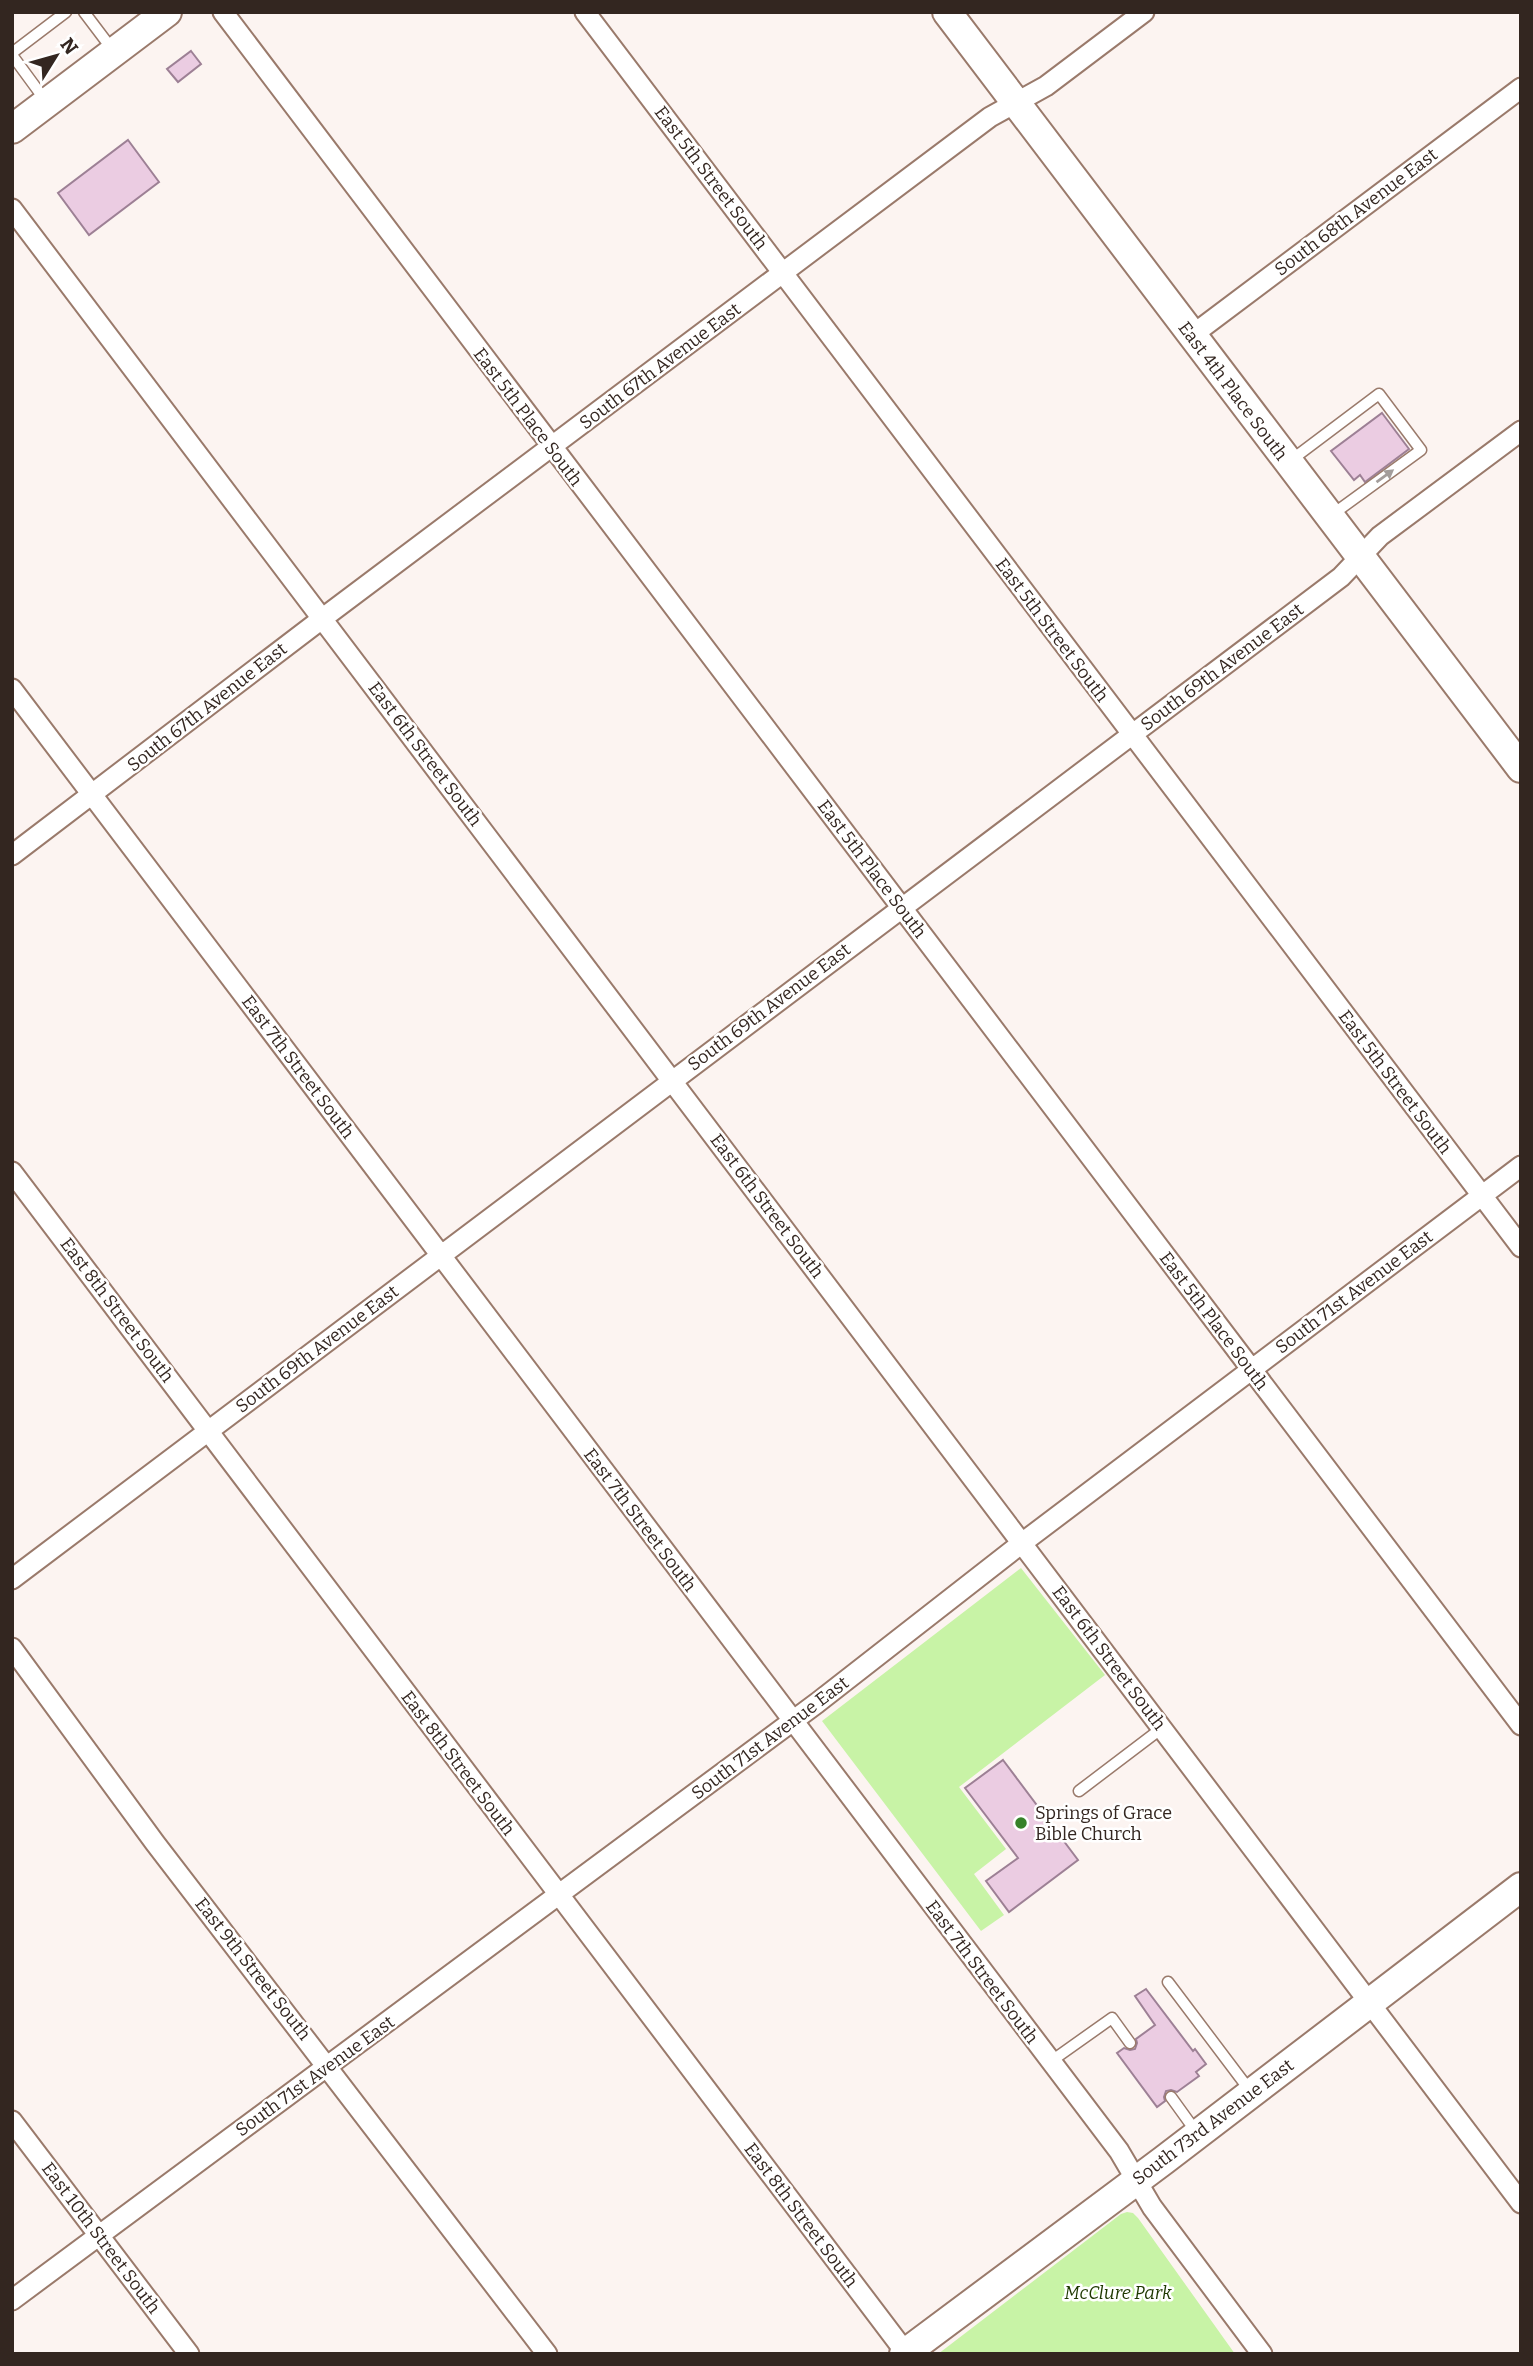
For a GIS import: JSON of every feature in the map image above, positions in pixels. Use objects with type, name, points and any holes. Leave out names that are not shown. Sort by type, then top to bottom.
[{"type":"street","name":"East 5th Place South","points":[[223,12],[1521,1725]]},
{"type":"street","name":"East 5th Street South","points":[[585,12],[1521,1247]]},
{"type":"street","name":"East 4th Place South","points":[[947,12],[1521,768]]},
{"type":"street","name":"South 67th Avenue East","points":[[12,855],[990,117],[1046,86],[1144,12]]},
{"type":"street","points":[[12,129],[114,52],[156,16]]},
{"type":"street","name":"South 68th Avenue East","points":[[1191,336],[1521,88]]},
{"type":"street","name":"East 6th Street South","points":[[12,209],[1521,2203]]},
{"type":"street","name":"South 69th Avenue East","points":[[12,1579],[1341,577],[1380,536],[1521,431]]},
{"type":"street","name":"East 7th Street South","points":[[12,689],[1119,2151],[1152,2207],[1262,2354]]},
{"type":"street","name":"South 71st Avenue East","points":[[12,2300],[792,1721],[1022,1543],[1521,1166]]},
{"type":"street","name":"East 8th Street South","points":[[12,1172],[905,2353]]},
{"type":"street","name":"East 9th Street South","points":[[12,1648],[155,1843],[329,2066],[547,2354]]},
{"type":"street","name":"South 73rd Avenue East","points":[[905,2353],[1198,2134],[1521,1887]]},
{"type":"street","name":"East 10th Street South","points":[[12,2121],[189,2354]]},
{"type":"lane","points":[[47,103],[12,54],[66,12]]},
{"type":"lane","points":[[84,12],[114,52]]},
{"type":"lane","points":[[1288,462],[1379,394],[1420,450],[1330,517]]},
{"type":"lane","points":[[1079,1791],[1162,1728]]},
{"type":"lane","points":[[1168,1982],[1251,2093]]},
{"type":"lane","points":[[1050,2062],[1112,2018],[1130,2043]]},
{"type":"lane","points":[[1171,2097],[1198,2134]]},
{"type":"green space","points":[[1021,1568],[1105,1675],[959,1787],[1006,1849],[974,1874],[1004,1915],[981,1931],[822,1721]]},
{"type":"green space","name":"McClure Park","points":[[1127,2212],[1138,2218],[1235,2354],[938,2354],[1121,2214]]},
{"type":"building","points":[[191,51],[201,64],[178,82],[167,69]]},
{"type":"building","points":[[128,140],[159,182],[89,235],[58,193]]},
{"type":"building","points":[[1382,413],[1409,449],[1365,482],[1360,475],[1354,480],[1331,451]]},
{"type":"building","name":"Springs of Grace Bible Church","points":[[1003,1760],[1078,1860],[1009,1912],[986,1881],[1018,1858],[965,1788]]},
{"type":"building","points":[[1146,1989],[1206,2064],[1196,2072],[1199,2076],[1177,2092],[1166,2091],[1165,2101],[1157,2107],[1117,2053],[1124,2048],[1135,2049],[1136,2039],[1155,2025],[1135,1996]]},
{"type":"place","name":"Springs of Grace Bible Church","points":[[1021,1823]]}]
